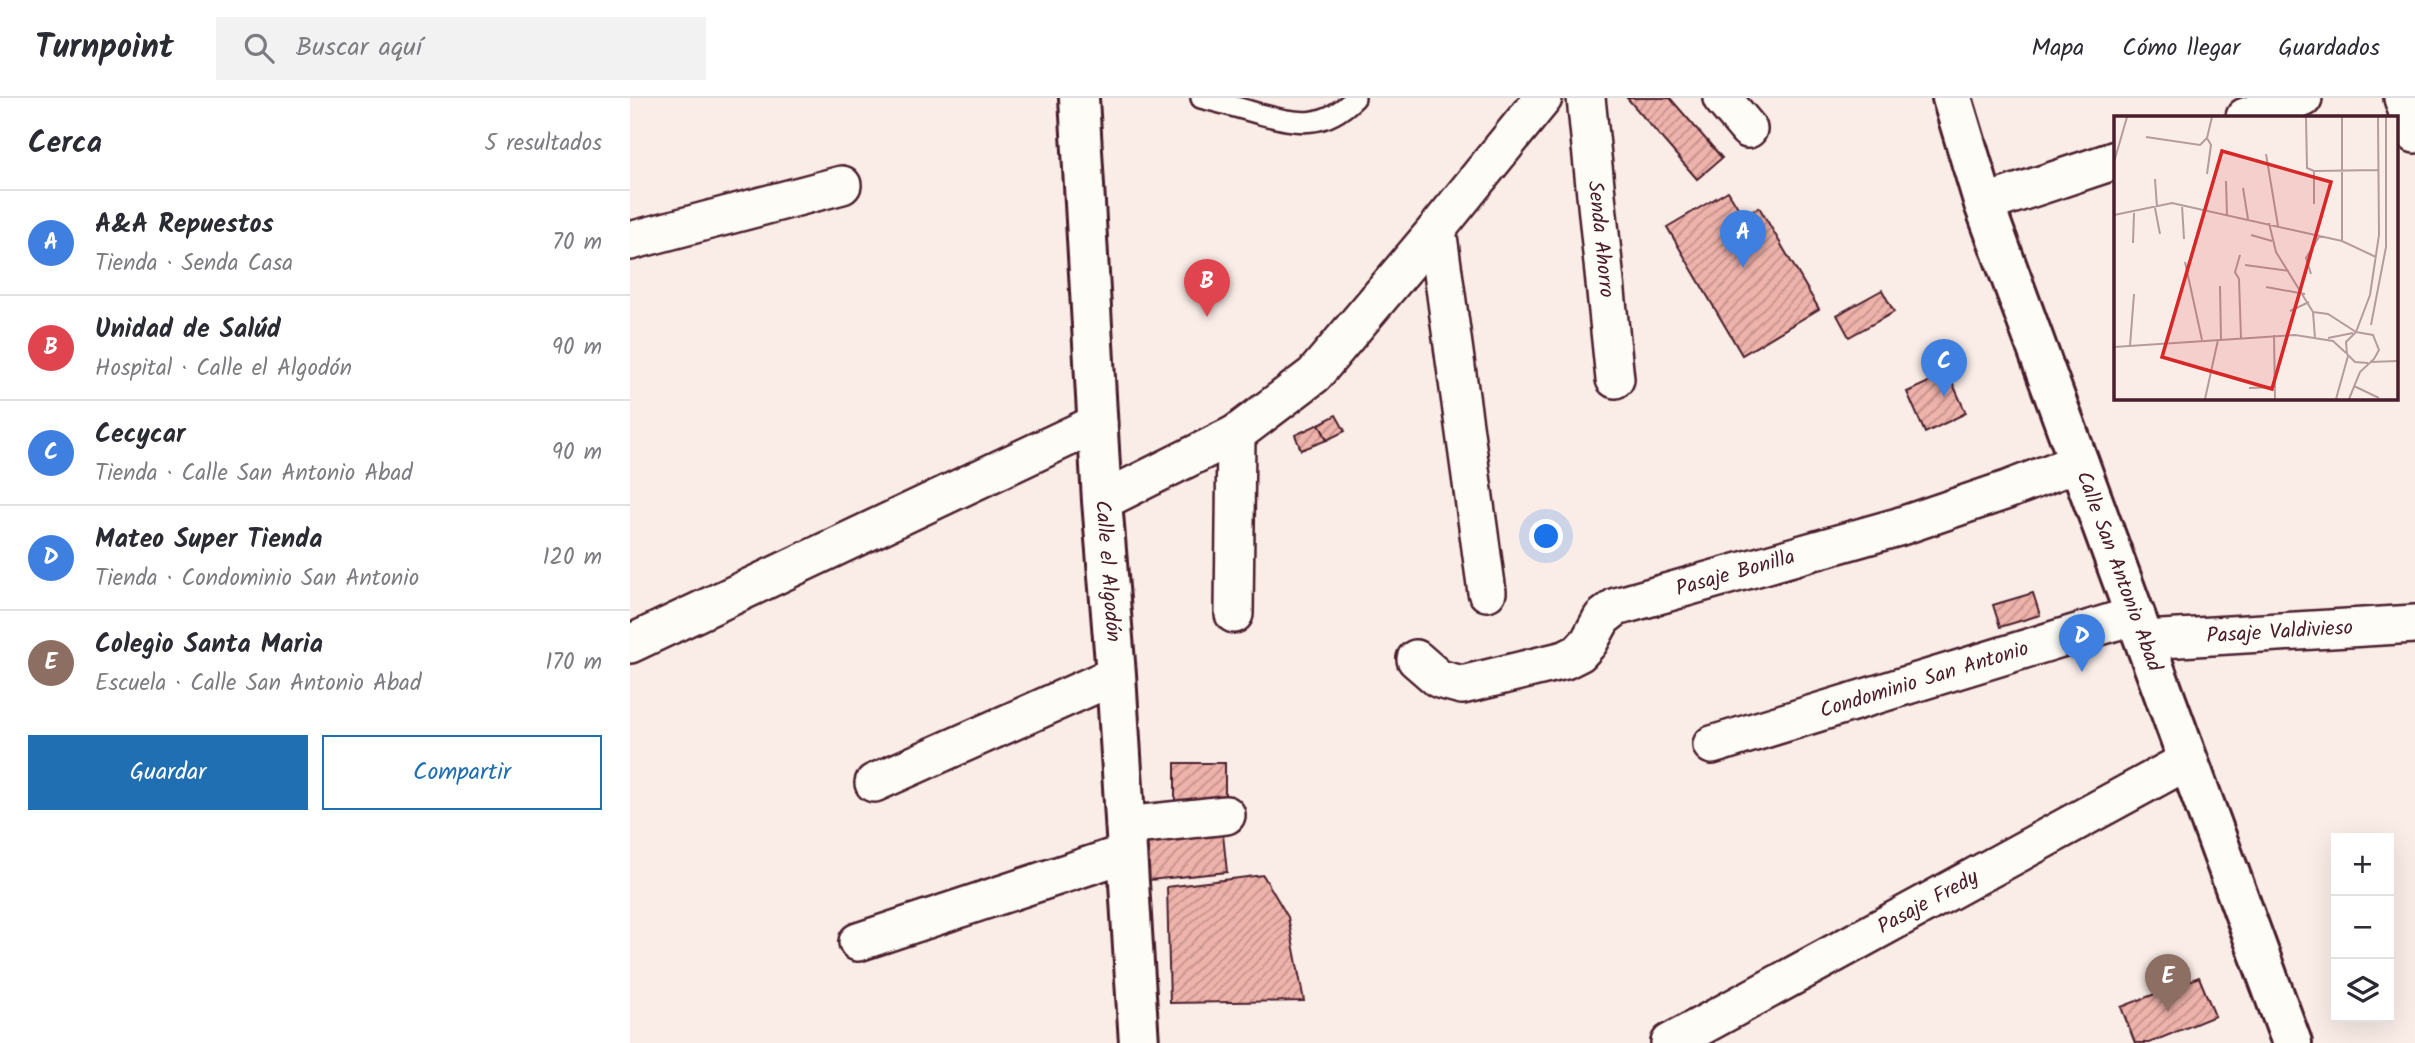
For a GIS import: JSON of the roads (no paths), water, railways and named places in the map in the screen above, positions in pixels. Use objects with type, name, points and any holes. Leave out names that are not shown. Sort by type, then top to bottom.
[{"type":"main road","name":"Calle el Algodón","points":[[1079,98],[1102,501],[1116,675],[1139,1043]]},
{"type":"main road","name":"Calle San Antonio Abad","points":[[1952,98],[1984,204],[2291,1043]]},
{"type":"street","points":[[1102,501],[1236,434],[1314,375],[1543,98]]},
{"type":"street","name":"Senda Ahorro","points":[[1586,98],[1615,379]]},
{"type":"street","points":[[1722,98],[1748,129]]},
{"type":"street","points":[[2248,116],[2303,98]]},
{"type":"street","points":[[2403,98],[2415,134]]},
{"type":"street","points":[[1984,204],[2114,161]]},
{"type":"street","points":[[630,241],[842,185]]},
{"type":"street","points":[[1437,229],[1487,592]]},
{"type":"street","points":[[630,644],[1098,424]]},
{"type":"street","points":[[1234,614],[1236,434]]},
{"type":"street","name":"Pasaje Bonilla","points":[[1416,659],[1439,679],[1462,685],[1565,660],[1579,653],[1589,642],[1602,618],[1616,607],[1898,527],[2079,462]]},
{"type":"street","name":"Pasaje Valdivieso","points":[[2140,628],[2415,624]]},
{"type":"street","name":"Condominio San Antonio","points":[[1712,745],[2140,628]]},
{"type":"street","points":[[874,783],[1116,675]]},
{"type":"street","name":"Pasaje Fredy","points":[[1670,1043],[2187,761]]},
{"type":"street","points":[[858,942],[1126,840],[1226,815]]},
{"type":"lane","points":[[1201,98],[1294,123],[1320,121],[1342,111],[1356,98]]},
{"type":"place","name":"A&A Repuestos","points":[[1743,268]]},
{"type":"place","name":"Unidad de Salúd","points":[[1207,317]]},
{"type":"place","name":"Cecycar","points":[[1944,397]]},
{"type":"place","name":"Mateo Super Tienda","points":[[2082,672]]},
{"type":"place","name":"Colegio Santa Maria","points":[[2168,1012]]}]
